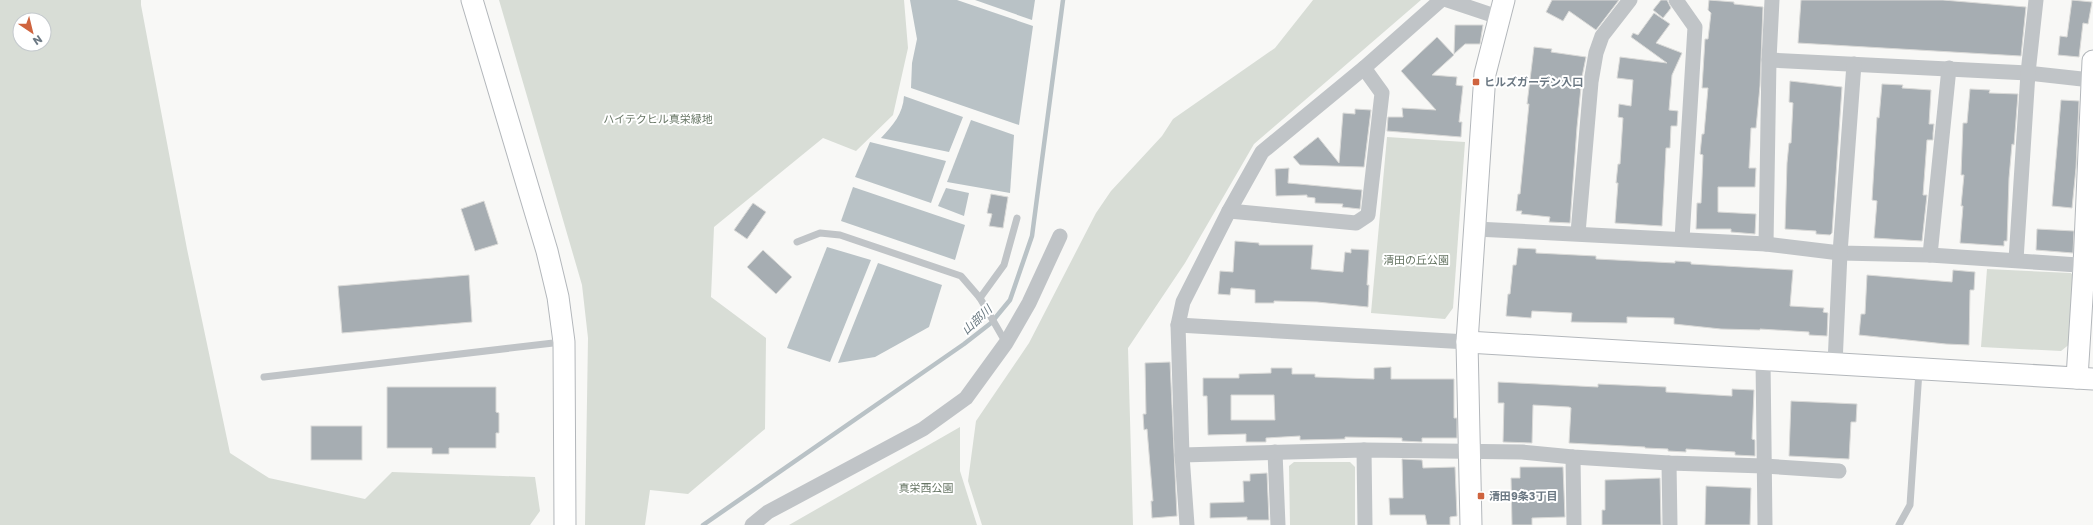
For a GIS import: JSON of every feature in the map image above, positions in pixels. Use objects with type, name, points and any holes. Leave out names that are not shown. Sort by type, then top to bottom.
[{"type":"street","points":[[472,0],[547,251],[558,297],[564,342],[565,525]]},
{"type":"street","points":[[1188,525],[1182,455],[1178,325],[1183,302],[1229,211],[1262,152],[1364,68],[1441,0]]},
{"type":"street","points":[[1447,0],[1501,8],[1485,74],[1476,229],[1467,342],[1471,525]]},
{"type":"street","points":[[1578,233],[1591,82],[1596,53],[1602,36],[1630,0]]},
{"type":"street","points":[[1676,0],[1695,27],[1682,239]]},
{"type":"street","points":[[1766,244],[1769,60],[1772,0]]},
{"type":"street","points":[[2016,260],[2028,73],[2036,0]]},
{"type":"street","points":[[1178,325],[2085,379],[2092,71],[2028,73],[1769,60]]},
{"type":"street","points":[[1835,364],[1840,253],[1854,64]]},
{"type":"street","points":[[1229,211],[1356,223],[1368,215],[1382,93],[1364,68]]},
{"type":"street","points":[[1930,255],[1949,68]]},
{"type":"street","points":[[1476,229],[1578,233],[1766,244],[1840,253],[1930,255],[2088,266]]},
{"type":"street","points":[[752,525],[768,512],[923,428],[966,398],[1003,339],[1029,303],[1060,236]]},
{"type":"street","points":[[1763,360],[1765,525]]},
{"type":"street","points":[[1182,455],[1364,450],[1522,452],[1669,463],[1764,466],[1840,471]]},
{"type":"street","points":[[1364,450],[1365,525]]},
{"type":"street","points":[[1275,452],[1278,525]]},
{"type":"street","points":[[1573,457],[1574,525]]},
{"type":"street","points":[[1669,463],[1670,525]]},
{"type":"lane","points":[[981,301],[1004,265],[1016,218]]},
{"type":"lane","points":[[796,242],[820,233],[840,235],[961,276],[981,301],[1003,339]]},
{"type":"lane","points":[[264,377],[564,342]]},
{"type":"lane","points":[[1898,525],[1910,505],[1919,369]]},
{"type":"green space","points":[[0,0],[141,0],[187,249],[230,453],[269,478],[365,499],[392,472],[535,477],[540,511],[530,525],[0,525]]},
{"type":"green space","name":"ハイテクヒル真栄緑地","points":[[499,0],[904,0],[908,48],[893,115],[856,151],[823,138],[714,227],[711,297],[766,338],[765,429],[688,494],[650,490],[645,525],[585,525],[588,338],[582,285]]},
{"type":"green space","points":[[1313,0],[1421,0],[1254,144],[1185,263],[1128,348],[1133,525],[982,525],[968,481],[976,421],[1029,343],[1096,213],[1111,191],[1162,136],[1173,119],[1275,48]]},
{"type":"green space","name":"清田の丘公園","points":[[1387,137],[1465,142],[1453,308],[1445,319],[1371,313]]},
{"type":"green space","points":[[1987,269],[2071,273],[2076,279],[2071,343],[2061,351],[1981,347]]},
{"type":"green space","name":"真栄西公園","points":[[960,427],[960,471],[977,525],[789,525]]},
{"type":"green space","points":[[1294,462],[1350,462],[1355,467],[1355,525],[1290,525],[1289,466]]},
{"type":"shaded area","points":[[910,0],[957,0],[1033,26],[1019,125],[911,88],[912,63],[917,39]]},
{"type":"shaded area","points":[[975,0],[1035,0],[1032,20]]},
{"type":"shaded area","points":[[904,96],[963,117],[949,152],[881,138],[899,114],[902,108]]},
{"type":"shaded area","points":[[971,120],[1014,135],[1010,193],[947,182]]},
{"type":"shaded area","points":[[870,142],[946,161],[931,203],[855,177]]},
{"type":"shaded area","points":[[853,187],[965,225],[955,260],[841,221]]},
{"type":"shaded area","points":[[946,188],[969,193],[964,216],[938,206]]},
{"type":"shaded area","points":[[827,247],[871,260],[830,362],[787,348]]},
{"type":"shaded area","points":[[878,263],[942,285],[929,327],[875,357],[838,363]]},
{"type":"building","points":[[1552,0],[1619,0],[1596,30],[1569,11],[1563,21],[1546,12]]},
{"type":"building","points":[[1661,0],[1667,0],[1671,8],[1663,18],[1653,10]]},
{"type":"building","points":[[1709,0],[1734,2],[1734,4],[1763,7],[1760,86],[1756,128],[1751,128],[1749,168],[1756,168],[1755,187],[1718,187],[1718,212],[1756,214],[1755,234],[1731,232],[1731,229],[1696,229],[1697,203],[1701,203],[1703,155],[1700,154],[1702,134],[1704,134],[1708,88],[1702,88],[1705,39],[1708,39],[1711,13],[1708,10]]},
{"type":"building","points":[[1801,0],[1943,0],[2026,7],[2021,56],[1798,43]]},
{"type":"building","points":[[2072,0],[2092,2],[2088,24],[2083,23],[2079,57],[2058,55],[2060,36],[2067,37]]},
{"type":"building","points":[[1654,13],[1670,24],[1656,43],[1682,53],[1672,75],[1669,110],[1678,111],[1677,126],[1671,126],[1670,148],[1666,148],[1662,226],[1615,223],[1618,183],[1616,183],[1618,164],[1620,164],[1623,118],[1618,117],[1619,104],[1631,106],[1633,80],[1617,78],[1620,57],[1667,63],[1631,37],[1633,33],[1638,35]]},
{"type":"building","points":[[1455,25],[1483,25],[1480,44],[1465,44],[1454,54]]},
{"type":"building","points":[[1437,37],[1454,55],[1432,75],[1457,77],[1456,85],[1463,86],[1459,122],[1462,122],[1461,137],[1387,131],[1388,117],[1403,117],[1402,108],[1436,110],[1401,71]]},
{"type":"building","points":[[1534,47],[1552,49],[1551,52],[1586,57],[1582,77],[1577,127],[1570,223],[1549,222],[1550,217],[1521,214],[1522,211],[1516,211],[1518,194],[1520,194],[1529,104],[1527,104]]},
{"type":"building","points":[[1790,81],[1842,87],[1832,233],[1830,235],[1816,234],[1816,231],[1785,229],[1787,163],[1789,143],[1791,143],[1793,103],[1789,102]]},
{"type":"building","points":[[1882,84],[1903,85],[1902,88],[1931,90],[1929,124],[1934,124],[1933,140],[1927,140],[1923,195],[1927,195],[1922,241],[1874,238],[1877,201],[1872,200],[1877,117],[1879,118]]},
{"type":"building","points":[[1970,89],[1990,90],[1989,93],[2018,94],[2014,145],[2012,144],[2009,178],[2007,241],[2004,241],[2004,246],[1960,243],[1964,175],[1961,175],[1963,123],[1967,123]]},
{"type":"building","points":[[2061,100],[2079,101],[2076,168],[2072,208],[2052,206]]},
{"type":"building","points":[[1355,109],[1371,110],[1364,167],[1300,165],[1293,157],[1318,137],[1339,163],[1343,113],[1355,114]]},
{"type":"building","points":[[1289,168],[1288,183],[1362,190],[1360,209],[1342,207],[1343,204],[1315,203],[1315,198],[1307,197],[1307,195],[1276,196],[1275,169]]},
{"type":"building","points":[[991,194],[1008,197],[1003,228],[989,226],[992,214],[987,213]]},
{"type":"building","points":[[484,201],[498,244],[475,251],[461,209]]},
{"type":"building","points":[[753,203],[766,212],[747,239],[734,230]]},
{"type":"building","points":[[2037,229],[2074,231],[2073,253],[2036,250]]},
{"type":"building","points":[[1235,241],[1259,243],[1259,245],[1313,245],[1311,269],[1343,272],[1345,252],[1351,253],[1351,249],[1369,250],[1367,285],[1369,285],[1368,307],[1317,302],[1274,301],[1274,303],[1255,303],[1255,290],[1231,288],[1230,295],[1218,294],[1220,271],[1233,272]]},
{"type":"building","points":[[1518,248],[1536,249],[1536,253],[1596,256],[1596,259],[1675,263],[1675,261],[1691,262],[1691,264],[1793,270],[1790,306],[1824,308],[1823,312],[1828,313],[1827,336],[1809,335],[1809,332],[1760,329],[1721,329],[1674,324],[1674,318],[1627,317],[1627,323],[1571,322],[1572,313],[1532,311],[1531,318],[1506,316],[1513,265],[1516,265]]},
{"type":"building","points":[[763,250],[792,277],[776,294],[747,267]]},
{"type":"building","points":[[1953,270],[1975,272],[1974,290],[1970,290],[1969,345],[1859,335],[1861,314],[1865,314],[1867,275],[1952,282]]},
{"type":"building","points":[[469,275],[472,322],[342,333],[338,286]]},
{"type":"building","points":[[1170,362],[1177,516],[1152,518],[1151,501],[1153,501],[1147,429],[1144,430],[1143,414],[1146,414],[1145,363]]},
{"type":"building","points":[[1391,367],[1391,379],[1454,379],[1454,418],[1457,418],[1457,438],[1422,438],[1422,442],[1402,441],[1402,438],[1345,437],[1345,439],[1300,440],[1300,436],[1266,438],[1266,442],[1246,442],[1246,434],[1208,435],[1207,396],[1203,396],[1203,378],[1239,378],[1239,374],[1271,373],[1271,368],[1292,368],[1292,374],[1315,374],[1315,377],[1374,379],[1374,368]],"holes":[[[1231,395],[1274,395],[1275,420],[1231,420]]]},
{"type":"building","points":[[1498,382],[1598,387],[1598,384],[1666,387],[1666,392],[1732,396],[1732,389],[1754,390],[1752,439],[1755,440],[1755,456],[1735,455],[1735,452],[1686,449],[1686,452],[1645,447],[1569,443],[1571,408],[1533,405],[1532,443],[1503,442],[1504,403],[1498,403]]},
{"type":"building","points":[[387,387],[496,387],[496,412],[499,413],[499,433],[496,433],[496,448],[449,448],[449,454],[432,454],[432,448],[387,448]]},
{"type":"building","points":[[1791,401],[1857,404],[1856,422],[1851,422],[1849,459],[1789,456]]},
{"type":"building","points":[[311,426],[362,426],[362,460],[311,460]]},
{"type":"building","points":[[1402,459],[1422,460],[1423,468],[1455,467],[1457,516],[1450,517],[1450,525],[1427,525],[1425,515],[1390,515],[1389,498],[1403,498]]},
{"type":"building","points":[[1520,467],[1563,467],[1565,517],[1532,518],[1532,525],[1512,525],[1511,478],[1520,478]]},
{"type":"building","points":[[1267,473],[1269,520],[1247,520],[1247,517],[1210,518],[1210,503],[1244,502],[1243,481],[1250,481],[1250,474]]},
{"type":"building","points":[[1660,478],[1661,525],[1602,525],[1602,510],[1605,510],[1605,480]]},
{"type":"building","points":[[1706,486],[1751,488],[1750,525],[1705,525]]},
{"type":"waterway","name":"山部川","points":[[703,525],[964,344],[991,323],[1010,300],[1032,236],[1063,0]]},
{"type":"place","name":"ヒルズガーデン入口","points":[[1476,82]]},
{"type":"place","name":"清田9条3丁目","points":[[1481,496]]}]
